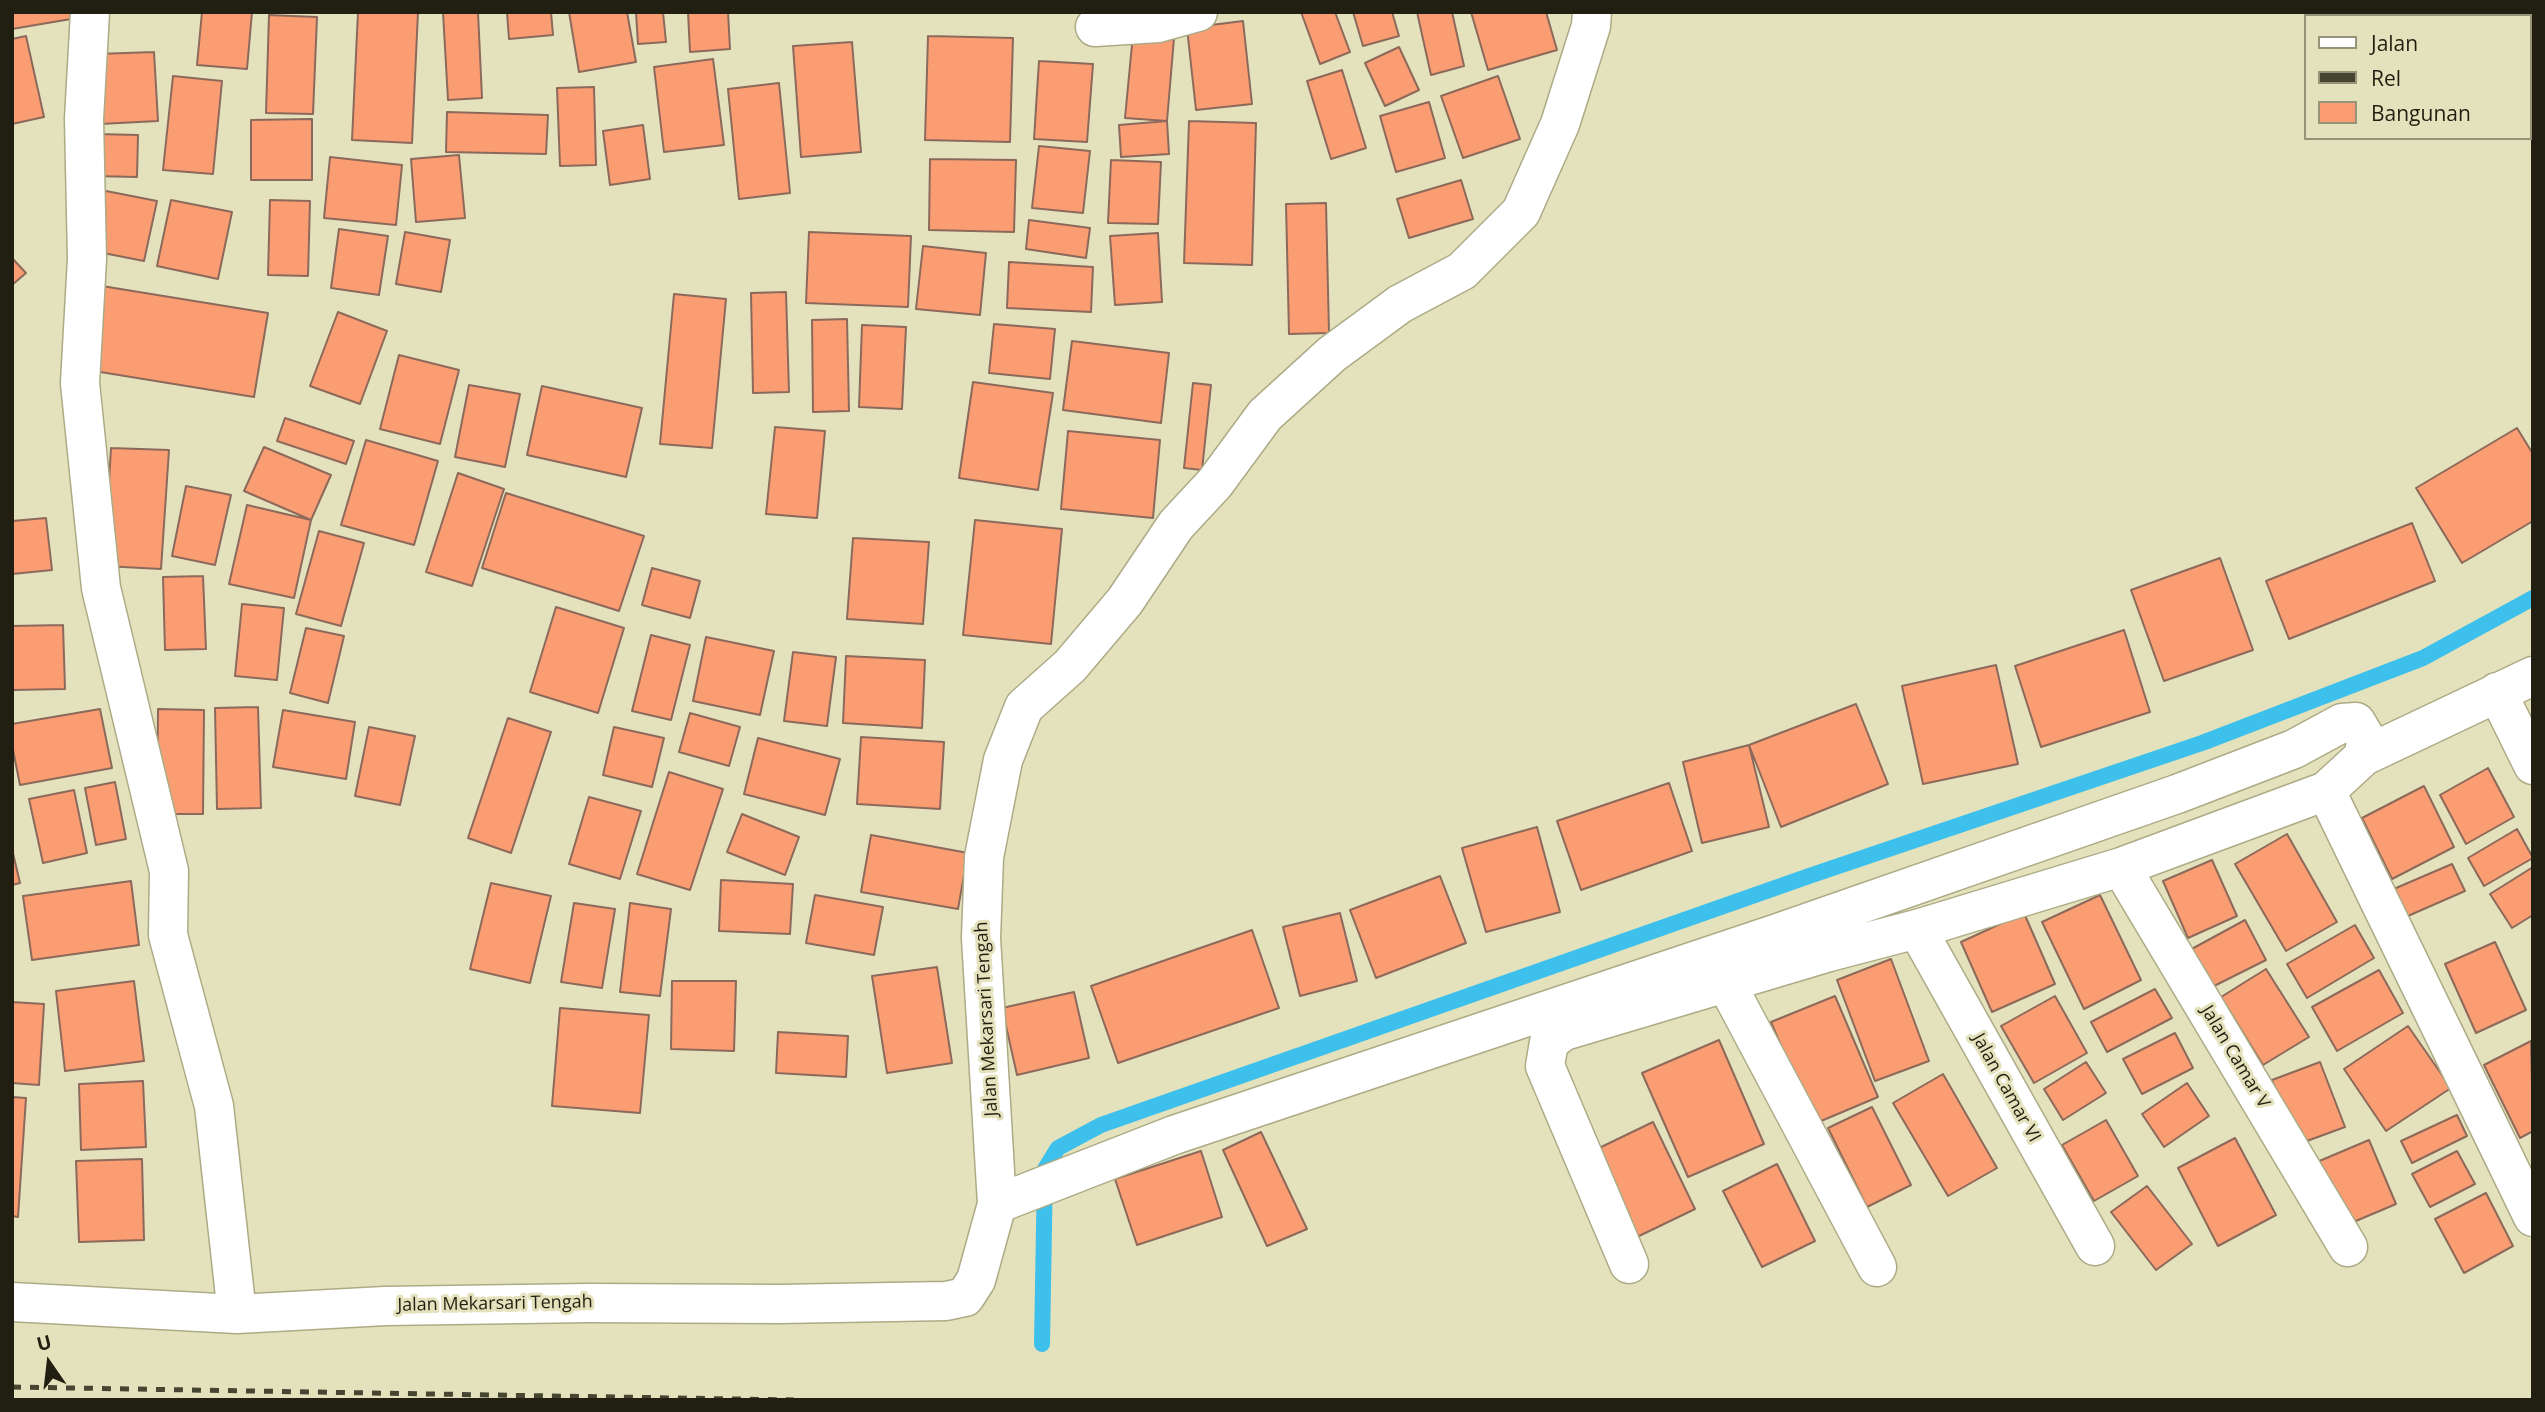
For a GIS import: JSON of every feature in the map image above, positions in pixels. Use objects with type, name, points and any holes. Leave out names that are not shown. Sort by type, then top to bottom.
[{"type":"street","points":[[90,12],[84,118],[87,259],[80,383],[101,588],[169,871],[168,935],[215,1106],[237,1314]]},
{"type":"street","points":[[1095,27],[1158,23],[1198,12]]},
{"type":"street","name":"Jalan Mekarsari Tengah","points":[[12,1302],[237,1314],[398,1306],[947,1301],[965,1297],[971,1290],[1009,1199],[981,938],[984,857],[1003,760],[1024,707],[1070,666],[1125,601],[1176,525],[1215,483],[1265,415],[1341,347],[1400,304],[1461,271],[1521,212],[1560,124],[1591,26],[1592,12]]},
{"type":"street","points":[[1629,1264],[1545,1066],[1549,1042],[1564,1031],[2121,867],[2326,791],[2364,756],[2533,676]]},
{"type":"street","points":[[2497,692],[2533,765]]},
{"type":"street","points":[[1009,1199],[1174,1135],[1775,934],[2177,794],[2294,749],[2342,723],[2356,722],[2366,738],[2364,756]]},
{"type":"street","points":[[2326,791],[2533,1217]]},
{"type":"street","name":"Jalan Camar V","points":[[2121,867],[2348,1247]]},
{"type":"street","name":"Jalan Camar VI","points":[[1917,929],[2095,1246]]},
{"type":"street","points":[[1726,983],[1877,1267]]},
{"type":"building","points":[[12,12],[70,12],[71,19],[12,29]]},
{"type":"building","points":[[202,12],[252,12],[247,69],[197,65]]},
{"type":"building","points":[[358,12],[418,12],[412,143],[352,140]]},
{"type":"building","points":[[443,12],[478,12],[482,98],[448,100]]},
{"type":"building","points":[[507,12],[551,12],[553,35],[509,39]]},
{"type":"building","points":[[569,12],[627,12],[636,62],[579,72]]},
{"type":"building","points":[[636,12],[663,12],[666,42],[638,44]]},
{"type":"building","points":[[688,12],[728,12],[730,49],[690,52]]},
{"type":"building","points":[[1301,12],[1335,12],[1350,52],[1320,64]]},
{"type":"building","points":[[1353,12],[1392,12],[1399,36],[1363,46]]},
{"type":"building","points":[[1417,12],[1452,12],[1464,66],[1431,75]]},
{"type":"building","points":[[1471,12],[1546,12],[1557,50],[1488,70]]},
{"type":"building","points":[[269,15],[317,17],[313,114],[266,113]]},
{"type":"building","points":[[1243,21],[1252,104],[1196,110],[1187,28]]},
{"type":"building","points":[[1133,34],[1174,38],[1167,121],[1125,118]]},
{"type":"building","points":[[26,36],[44,117],[12,124],[12,39]]},
{"type":"building","points":[[928,36],[1013,38],[1010,142],[925,140]]},
{"type":"building","points":[[852,42],[861,152],[801,157],[793,46]]},
{"type":"building","points":[[1399,47],[1419,90],[1385,106],[1365,63]]},
{"type":"building","points":[[154,52],[158,121],[100,124],[97,54]]},
{"type":"building","points":[[713,59],[724,145],[664,152],[654,67]]},
{"type":"building","points":[[1039,61],[1093,64],[1087,142],[1034,139]]},
{"type":"building","points":[[1342,70],[1366,148],[1331,159],[1307,81]]},
{"type":"building","points":[[173,76],[222,81],[213,174],[163,170]]},
{"type":"building","points":[[1498,76],[1520,139],[1463,158],[1441,96]]},
{"type":"building","points":[[779,83],[790,193],[739,199],[728,89]]},
{"type":"building","points":[[594,87],[596,165],[560,166],[557,88]]},
{"type":"building","points":[[1429,102],[1445,158],[1396,172],[1380,116]]},
{"type":"building","points":[[447,112],[548,115],[546,154],[446,152]]},
{"type":"building","points":[[312,119],[312,180],[251,180],[251,120]]},
{"type":"building","points":[[1167,121],[1169,154],[1121,157],[1119,125]]},
{"type":"building","points":[[1189,121],[1256,123],[1252,265],[1184,263]]},
{"type":"building","points":[[643,125],[650,179],[610,185],[603,131]]},
{"type":"building","points":[[95,134],[138,135],[137,177],[94,176]]},
{"type":"building","points":[[1039,146],[1090,151],[1083,213],[1032,208]]},
{"type":"building","points":[[459,155],[465,218],[416,222],[411,159]]},
{"type":"building","points":[[330,157],[402,165],[396,225],[324,218]]},
{"type":"building","points":[[930,159],[1016,160],[1014,232],[929,230]]},
{"type":"building","points":[[1111,160],[1161,162],[1158,224],[1108,223]]},
{"type":"building","points":[[1461,180],[1473,219],[1409,238],[1397,199]]},
{"type":"building","points":[[101,190],[157,201],[144,261],[88,250]]},
{"type":"building","points":[[171,200],[232,212],[218,279],[157,266]]},
{"type":"building","points":[[270,200],[310,201],[308,276],[268,275]]},
{"type":"building","points":[[1326,203],[1329,333],[1289,334],[1286,204]]},
{"type":"building","points":[[1029,220],[1090,228],[1086,258],[1026,249]]},
{"type":"building","points":[[339,229],[388,236],[379,295],[331,288]]},
{"type":"building","points":[[405,232],[450,240],[441,292],[396,284]]},
{"type":"building","points":[[809,232],[911,236],[908,307],[806,303]]},
{"type":"building","points":[[1158,233],[1162,302],[1115,305],[1110,236]]},
{"type":"building","points":[[923,246],[986,253],[980,315],[916,309]]},
{"type":"building","points":[[12,258],[26,273],[12,285]]},
{"type":"building","points":[[1009,262],[1093,267],[1091,312],[1007,308]]},
{"type":"building","points":[[102,286],[268,313],[254,397],[88,370]]},
{"type":"building","points":[[786,292],[789,392],[753,393],[751,293]]},
{"type":"building","points":[[674,294],[726,299],[712,448],[660,444]]},
{"type":"building","points":[[338,312],[387,331],[360,404],[310,386]]},
{"type":"building","points":[[847,319],[849,411],[813,412],[812,320]]},
{"type":"building","points":[[994,324],[1055,329],[1050,379],[989,373]]},
{"type":"building","points":[[862,325],[906,327],[902,409],[859,407]]},
{"type":"building","points":[[1072,341],[1169,353],[1161,423],[1063,410]]},
{"type":"building","points":[[399,355],[459,370],[440,444],[380,429]]},
{"type":"building","points":[[973,382],[1053,393],[1038,490],[959,478]]},
{"type":"building","points":[[1193,383],[1211,385],[1202,470],[1184,468]]},
{"type":"building","points":[[469,385],[520,394],[505,467],[455,457]]},
{"type":"building","points":[[542,386],[642,408],[626,477],[527,455]]},
{"type":"building","points":[[285,418],[354,441],[346,464],[277,441]]},
{"type":"building","points":[[775,427],[825,431],[817,518],[766,514]]},
{"type":"building","points":[[2517,428],[2533,454],[2533,521],[2462,563],[2416,488]]},
{"type":"building","points":[[1068,431],[1160,440],[1153,518],[1061,509]]},
{"type":"building","points":[[366,440],[438,461],[414,545],[341,525]]},
{"type":"building","points":[[264,447],[331,475],[311,520],[244,491]]},
{"type":"building","points":[[111,448],[169,450],[161,569],[104,566]]},
{"type":"building","points":[[458,473],[504,489],[472,586],[426,572]]},
{"type":"building","points":[[186,486],[231,495],[215,565],[172,556]]},
{"type":"building","points":[[506,493],[644,536],[619,611],[482,568]]},
{"type":"building","points":[[247,505],[311,520],[294,598],[229,584]]},
{"type":"building","points":[[46,518],[52,570],[12,574],[12,521]]},
{"type":"building","points":[[975,520],[1062,529],[1051,644],[963,635]]},
{"type":"building","points":[[2412,523],[2435,581],[2289,639],[2266,581]]},
{"type":"building","points":[[319,531],[364,543],[341,626],[296,614]]},
{"type":"building","points":[[853,538],[929,542],[923,624],[847,619]]},
{"type":"building","points":[[2220,558],[2253,650],[2164,681],[2131,590]]},
{"type":"building","points":[[652,568],[700,581],[690,618],[642,605]]},
{"type":"building","points":[[203,576],[206,649],[165,650],[163,577]]},
{"type":"building","points":[[242,604],[284,608],[277,680],[235,676]]},
{"type":"building","points":[[556,607],[624,628],[598,713],[530,692]]},
{"type":"building","points":[[63,625],[65,689],[12,690],[12,626]]},
{"type":"building","points":[[306,628],[344,636],[328,703],[290,693]]},
{"type":"building","points":[[2124,630],[2150,712],[2041,747],[2015,666]]},
{"type":"building","points":[[651,635],[690,645],[671,720],[632,711]]},
{"type":"building","points":[[706,637],[774,651],[760,715],[693,701]]},
{"type":"building","points":[[793,652],[836,657],[827,726],[784,721]]},
{"type":"building","points":[[846,656],[925,660],[922,728],[843,723]]},
{"type":"building","points":[[1996,665],[2018,764],[1923,784],[1902,686]]},
{"type":"building","points":[[1856,704],[1888,784],[1781,827],[1749,745]]},
{"type":"building","points":[[258,707],[261,808],[217,809],[215,708]]},
{"type":"building","points":[[100,709],[112,768],[20,785],[12,745],[12,724]]},
{"type":"building","points":[[158,709],[204,710],[203,814],[157,814]]},
{"type":"building","points":[[283,710],[355,722],[346,779],[273,767]]},
{"type":"building","points":[[690,713],[740,727],[729,766],[679,752]]},
{"type":"building","points":[[508,718],[551,732],[511,853],[468,838]]},
{"type":"building","points":[[369,727],[415,736],[400,805],[355,796]]},
{"type":"building","points":[[614,727],[664,738],[652,787],[603,775]]},
{"type":"building","points":[[861,737],[944,742],[940,809],[857,804]]},
{"type":"building","points":[[758,738],[840,759],[825,815],[744,794]]},
{"type":"building","points":[[1749,745],[1769,827],[1702,843],[1683,762]]},
{"type":"building","points":[[2488,768],[2514,817],[2466,844],[2440,795]]},
{"type":"building","points":[[669,772],[723,789],[690,890],[637,874]]},
{"type":"building","points":[[115,782],[126,839],[96,845],[85,788]]},
{"type":"building","points":[[1669,783],[1692,851],[1581,890],[1557,821]]},
{"type":"building","points":[[2424,786],[2454,847],[2392,879],[2362,818]]},
{"type":"building","points":[[74,790],[87,853],[43,863],[29,799]]},
{"type":"building","points":[[589,797],[641,811],[620,879],[569,864]]},
{"type":"building","points":[[742,814],[799,837],[785,875],[727,852]]},
{"type":"building","points":[[1537,827],[1560,912],[1486,932],[1462,848]]},
{"type":"building","points":[[2517,829],[2533,858],[2484,886],[2468,858]]},
{"type":"building","points":[[2287,834],[2337,922],[2286,951],[2235,864]]},
{"type":"building","points":[[871,835],[968,853],[958,909],[861,892]]},
{"type":"building","points":[[12,849],[20,883],[12,885]]},
{"type":"building","points":[[2212,860],[2237,916],[2188,938],[2163,881]]},
{"type":"building","points":[[2452,864],[2465,891],[2401,919],[2389,891]]},
{"type":"building","points":[[2533,867],[2533,915],[2512,928],[2490,894]]},
{"type":"building","points":[[1440,876],[1466,943],[1376,978],[1350,910]]},
{"type":"building","points":[[721,880],[793,884],[790,934],[719,931]]},
{"type":"building","points":[[131,881],[139,945],[32,960],[23,896]]},
{"type":"building","points":[[491,883],[551,896],[530,983],[470,969]]},
{"type":"building","points":[[815,895],[883,907],[874,955],[806,943]]},
{"type":"building","points":[[2100,895],[2141,980],[2084,1009],[2042,922]]},
{"type":"building","points":[[574,903],[615,909],[602,988],[561,982]]},
{"type":"building","points":[[630,903],[671,909],[660,996],[620,992]]},
{"type":"building","points":[[1340,913],[1357,981],[1300,996],[1283,927]]},
{"type":"building","points":[[2024,913],[2055,984],[1992,1012],[1961,942]]},
{"type":"building","points":[[2245,920],[2266,960],[2208,989],[2188,951]]},
{"type":"building","points":[[2355,925],[2374,958],[2307,998],[2287,964]]},
{"type":"building","points":[[1252,930],[1279,1008],[1118,1063],[1091,986]]},
{"type":"building","points":[[2495,942],[2526,1010],[2476,1033],[2445,964]]},
{"type":"building","points":[[1891,959],[1929,1061],[1875,1081],[1837,980]]},
{"type":"building","points":[[937,967],[952,1063],[887,1073],[872,976]]},
{"type":"building","points":[[2266,969],[2309,1037],[2263,1065],[2221,997]]},
{"type":"building","points":[[2379,970],[2403,1013],[2337,1051],[2312,1007]]},
{"type":"building","points":[[134,981],[144,1061],[65,1071],[56,991]]},
{"type":"building","points":[[672,981],[736,981],[734,1051],[671,1049]]},
{"type":"building","points":[[2155,989],[2172,1018],[2107,1052],[2091,1022]]},
{"type":"building","points":[[1074,992],[1089,1058],[1017,1075],[1002,1008]]},
{"type":"building","points":[[1835,996],[1878,1097],[1814,1124],[1771,1022]]},
{"type":"building","points":[[2055,996],[2087,1053],[2034,1083],[2001,1026]]},
{"type":"building","points":[[12,1002],[44,1004],[39,1085],[12,1083]]},
{"type":"building","points":[[560,1008],[649,1015],[640,1113],[552,1106]]},
{"type":"building","points":[[2408,1026],[2451,1088],[2386,1131],[2344,1069]]},
{"type":"building","points":[[778,1032],[848,1036],[846,1077],[776,1073]]},
{"type":"building","points":[[2175,1033],[2193,1068],[2142,1094],[2123,1059]]},
{"type":"building","points":[[1719,1040],[1764,1144],[1688,1177],[1642,1073]]},
{"type":"building","points":[[2531,1041],[2533,1131],[2520,1138],[2484,1065]]},
{"type":"building","points":[[2086,1062],[2106,1093],[2063,1120],[2044,1089]]},
{"type":"building","points":[[2320,1062],[2345,1127],[2296,1145],[2272,1080]]},
{"type":"building","points":[[1943,1074],[1997,1168],[1948,1196],[1893,1103]]},
{"type":"building","points":[[143,1081],[146,1147],[81,1150],[79,1084]]},
{"type":"building","points":[[2187,1083],[2209,1116],[2164,1147],[2142,1114]]},
{"type":"building","points":[[12,1097],[26,1098],[18,1217],[12,1216]]},
{"type":"building","points":[[1872,1107],[1911,1185],[1867,1207],[1828,1128]]},
{"type":"building","points":[[2457,1115],[2467,1136],[2412,1163],[2401,1141]]},
{"type":"building","points":[[2106,1120],[2138,1176],[2094,1201],[2062,1145]]},
{"type":"building","points":[[1653,1122],[1695,1209],[1637,1237],[1595,1150]]},
{"type":"building","points":[[1261,1132],[1307,1229],[1267,1246],[1223,1150]]},
{"type":"building","points":[[2235,1138],[2276,1215],[2218,1246],[2178,1168]]},
{"type":"building","points":[[2369,1140],[2396,1204],[2344,1226],[2317,1162]]},
{"type":"building","points":[[1201,1151],[1222,1217],[1137,1245],[1115,1179]]},
{"type":"building","points":[[2457,1151],[2475,1184],[2430,1207],[2412,1174]]},
{"type":"building","points":[[142,1159],[144,1240],[79,1242],[76,1161]]},
{"type":"building","points":[[1777,1164],[1815,1241],[1762,1267],[1723,1191]]},
{"type":"building","points":[[2147,1186],[2192,1244],[2156,1270],[2111,1212]]},
{"type":"building","points":[[2486,1193],[2513,1246],[2464,1273],[2435,1219]]},
{"type":"waterway","points":[[1042,1344],[1045,1169],[1058,1148],[1101,1125],[1812,875],[2202,743],[2423,658],[2533,598]]},
{"type":"railway","points":[[12,1387],[794,1400]]}]
